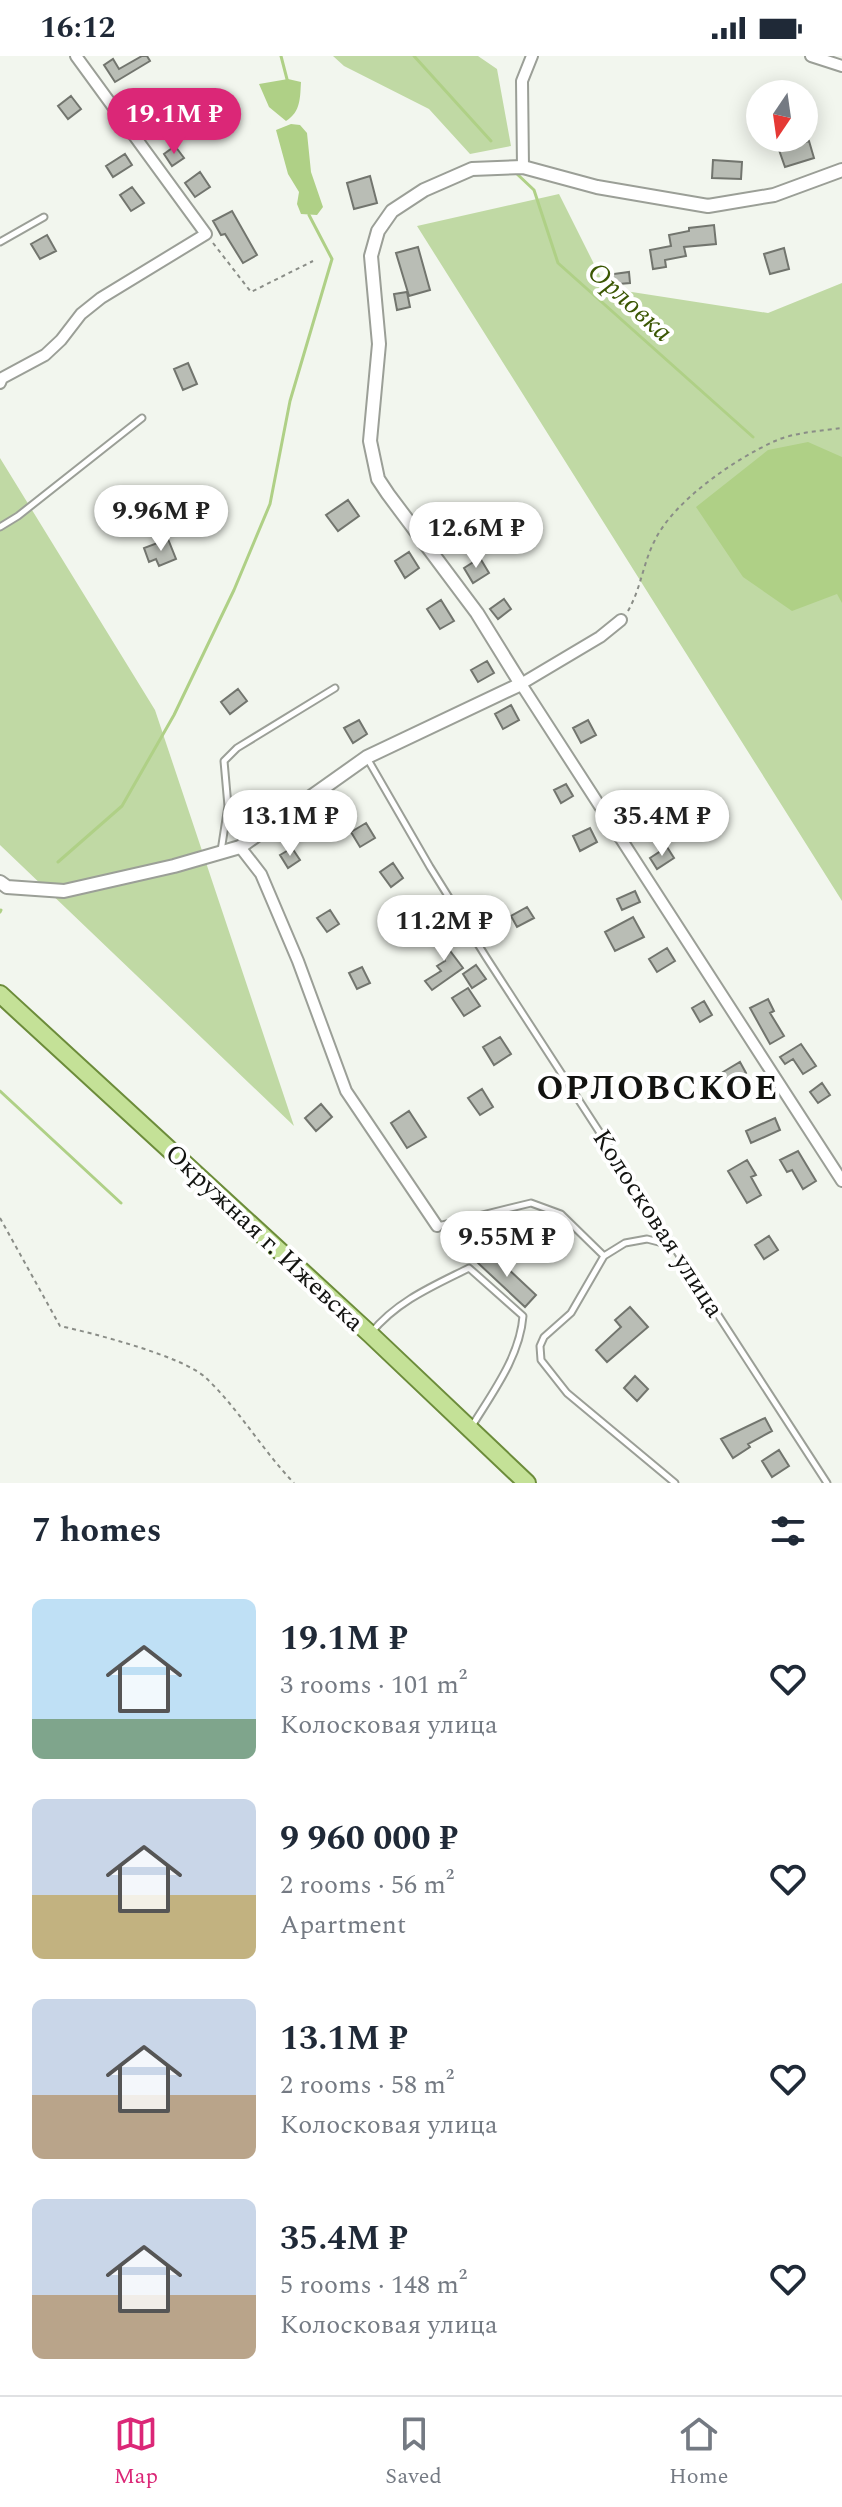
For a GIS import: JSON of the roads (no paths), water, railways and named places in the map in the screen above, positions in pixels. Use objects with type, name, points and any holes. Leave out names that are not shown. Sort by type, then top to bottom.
[{"type":"main road","name":"Окружная г. Ижевска","points":[[0,994],[370,1334],[527,1483]]},
{"type":"street","points":[[1,380],[45,355],[81,314],[101,298],[206,234],[76,56]]},
{"type":"street","points":[[523,167],[522,81],[532,56]]},
{"type":"street","points":[[811,56],[842,66]]},
{"type":"street","points":[[842,170],[774,195],[708,206],[597,187],[523,167],[472,169],[424,190],[392,211],[383,221],[373,243],[371,256],[379,344],[370,441],[378,479],[477,613],[842,1181]]},
{"type":"street","points":[[0,882],[7,887],[64,891],[174,866],[240,847],[367,757],[521,684],[600,637],[621,620]]},
{"type":"street","points":[[240,847],[261,874],[298,961],[346,1091],[437,1226]]},
{"type":"lane","points":[[0,242],[44,217]]},
{"type":"lane","points":[[0,527],[142,418]]},
{"type":"lane","points":[[221,852],[228,806],[224,761],[237,748],[335,688]]},
{"type":"lane","name":"Колосковая улица","points":[[367,757],[478,944],[827,1483]]},
{"type":"lane","points":[[437,1226],[531,1203],[561,1214],[604,1256]]},
{"type":"lane","points":[[675,1246],[647,1239],[625,1243],[604,1256],[571,1313],[544,1337],[540,1346],[541,1360],[567,1393],[675,1483]]},
{"type":"lane","points":[[370,1334],[385,1315],[410,1297],[469,1268],[523,1316],[522,1331],[502,1378],[470,1430]]},
{"type":"waterway","points":[[281,56],[288,83]]},
{"type":"waterway","name":"Орловка","points":[[414,56],[491,141]]},
{"type":"waterway","name":"Орловка","points":[[516,173],[534,190],[558,263],[753,437]]},
{"type":"waterway","points":[[58,862],[122,806],[174,715],[234,590],[270,504],[290,401],[332,259],[309,215]]},
{"type":"waterway","points":[[0,1091],[121,1203]]},
{"type":"district","name":"ОРЛОВСКОЕ","points":[[658,1087]]}]
